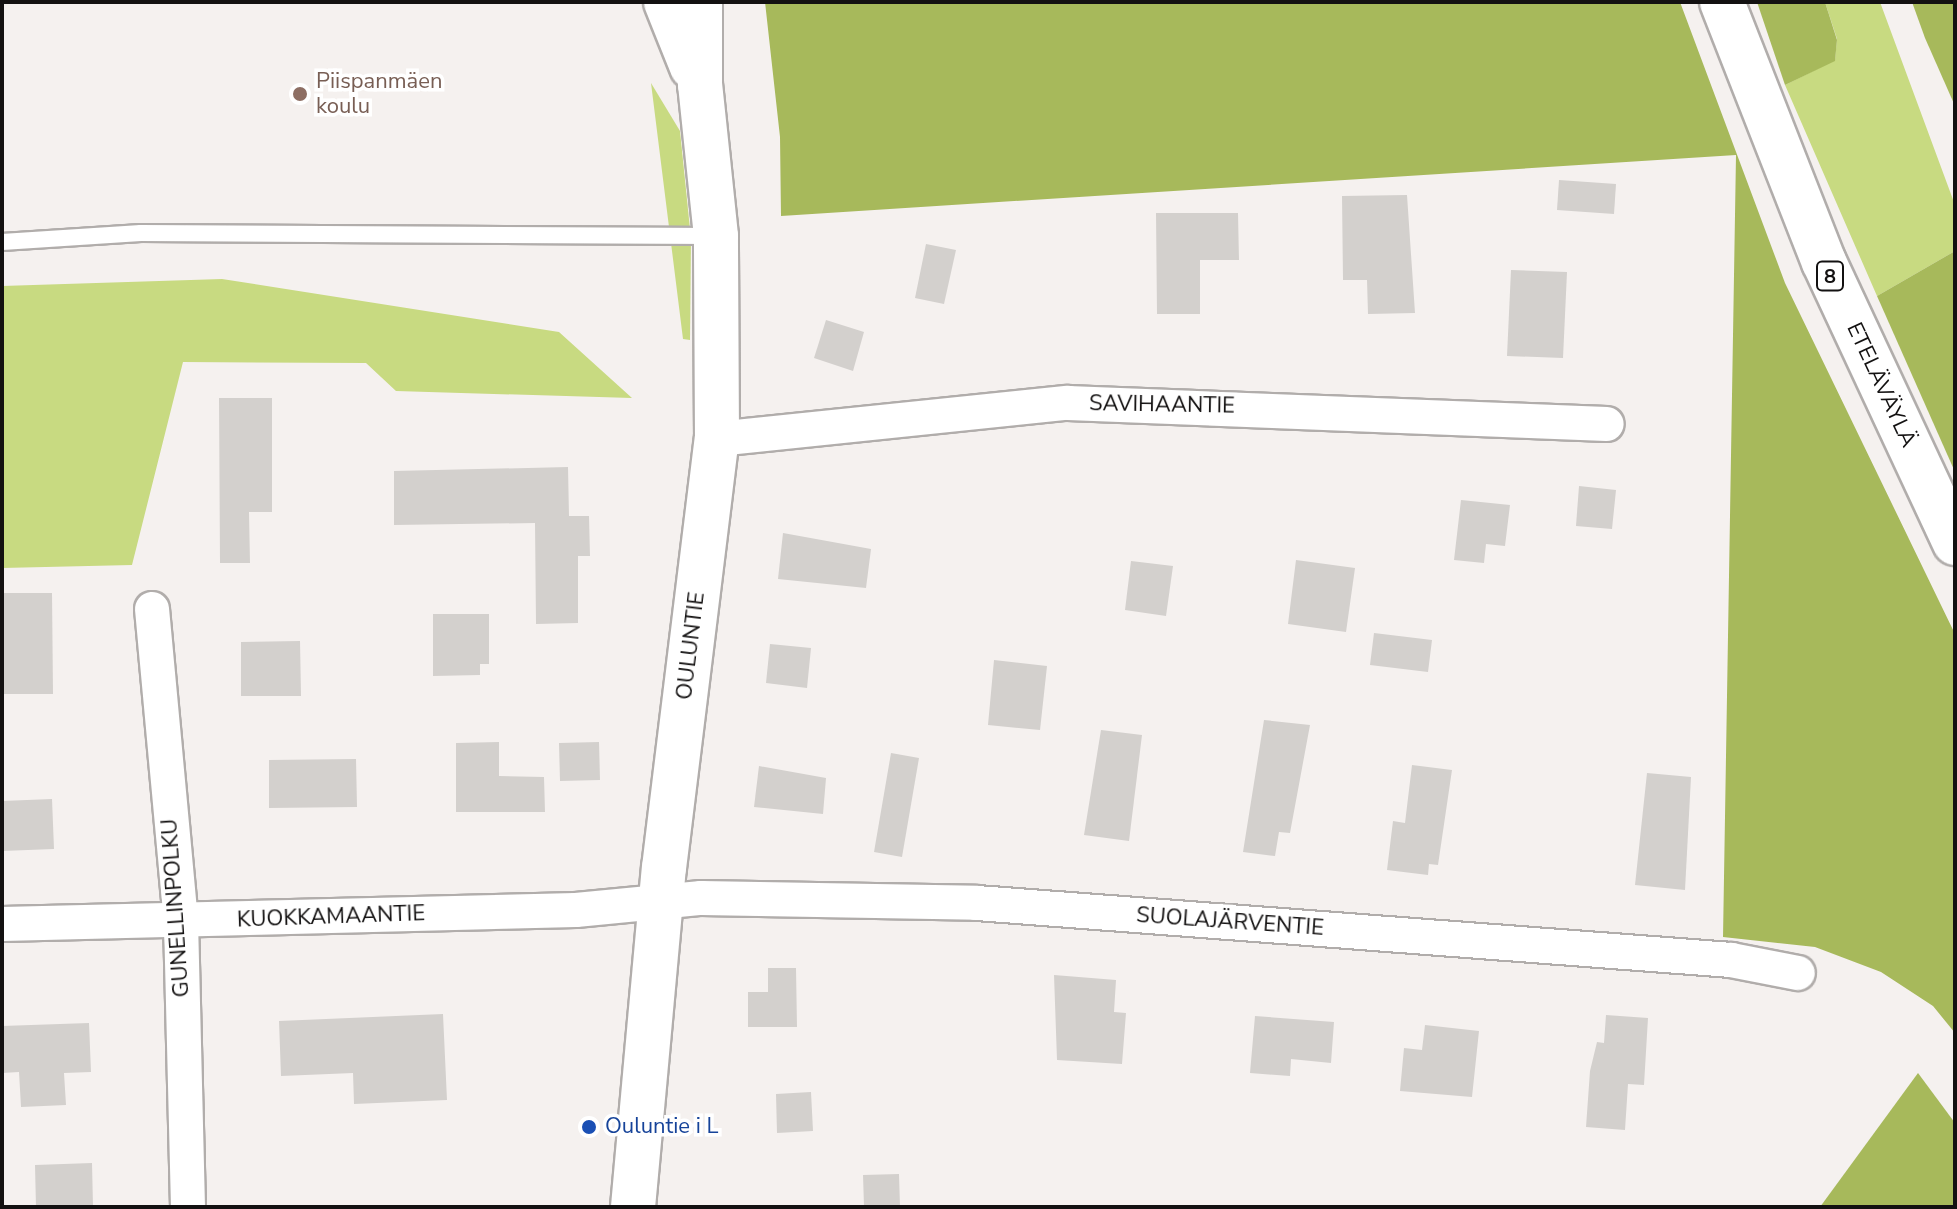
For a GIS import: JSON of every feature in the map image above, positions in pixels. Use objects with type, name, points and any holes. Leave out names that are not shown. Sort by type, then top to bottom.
[{"type":"main road","name":"OULUNTIE","points":[[666,2],[700,85]]},
{"type":"main road","name":"OULUNTIE","points":[[633,1207],[660,902],[717,439],[716,236],[700,85],[700,2]]},
{"type":"main road","name":"ETELÄVÄYLÄ","points":[[1722,2],[1824,262],[1955,543]]},
{"type":"street","name":"SAVIHAANTIE","points":[[717,439],[1068,403],[1607,424]]},
{"type":"street","name":"GUNELLINPOLKU","points":[[152,609],[181,921],[188,1207]]},
{"type":"street","name":"KUOKKAMAANTIE","points":[[2,924],[576,910],[660,902]]},
{"type":"street","name":"SUOLAJÄRVENTIE","points":[[660,902],[977,903],[1731,960],[1798,973]]},
{"type":"lane","points":[[2,242],[141,233],[716,236]]},
{"type":"green space","points":[[765,2],[1680,2],[1785,283],[1955,634],[1955,1033],[1933,1006],[1881,972],[1815,947],[1723,937],[1736,155],[781,216],[780,137]]},
{"type":"green space","points":[[1757,2],[1825,2],[1837,40],[1835,61],[1785,85]]},
{"type":"green space","points":[[1825,2],[1880,2],[1955,205],[1955,251],[1877,296],[1785,85],[1835,60],[1837,39]]},
{"type":"green space","points":[[1912,2],[1955,2],[1955,106],[1925,38]]},
{"type":"green space","points":[[651,83],[680,131],[691,239],[690,340],[683,339]]},
{"type":"green space","points":[[1955,251],[1955,472],[1877,296]]},
{"type":"green space","points":[[222,279],[559,332],[632,398],[396,391],[366,363],[183,362],[132,565],[2,568],[2,286]]},
{"type":"green space","points":[[1918,1073],[1955,1123],[1955,1207],[1820,1207]]},
{"type":"building","points":[[1559,180],[1616,184],[1614,214],[1557,210]]},
{"type":"building","points":[[1407,195],[1415,313],[1368,314],[1367,280],[1343,280],[1342,196]]},
{"type":"building","points":[[1156,213],[1238,213],[1239,260],[1200,260],[1200,314],[1157,314]]},
{"type":"building","points":[[926,244],[956,250],[944,304],[915,298]]},
{"type":"building","points":[[1511,270],[1567,272],[1563,358],[1507,356]]},
{"type":"building","points":[[826,320],[864,332],[853,371],[814,358]]},
{"type":"building","points":[[219,398],[272,398],[272,512],[249,512],[250,563],[220,563]]},
{"type":"building","points":[[568,467],[569,516],[589,516],[590,556],[578,556],[578,623],[536,624],[535,523],[394,525],[394,471]]},
{"type":"building","points":[[1579,486],[1616,490],[1612,529],[1576,526]]},
{"type":"building","points":[[1461,500],[1510,505],[1505,546],[1486,544],[1484,563],[1454,560]]},
{"type":"building","points":[[783,533],[871,549],[866,588],[778,579]]},
{"type":"building","points":[[1296,560],[1355,568],[1346,632],[1288,624]]},
{"type":"building","points":[[1131,561],[1173,566],[1166,616],[1125,610]]},
{"type":"building","points":[[2,593],[52,593],[53,694],[2,694]]},
{"type":"building","points":[[433,614],[489,614],[489,664],[480,664],[480,675],[433,676]]},
{"type":"building","points":[[1374,633],[1432,640],[1428,672],[1370,665]]},
{"type":"building","points":[[300,641],[301,696],[241,696],[241,642]]},
{"type":"building","points":[[770,644],[811,648],[807,688],[766,683]]},
{"type":"building","points":[[994,660],[1047,666],[1040,730],[988,725]]},
{"type":"building","points":[[1264,720],[1310,725],[1290,833],[1279,832],[1275,856],[1243,852]]},
{"type":"building","points":[[1101,730],[1142,735],[1129,841],[1084,835]]},
{"type":"building","points":[[499,742],[499,776],[544,777],[545,812],[456,812],[456,743]]},
{"type":"building","points":[[599,742],[600,780],[560,781],[559,743]]},
{"type":"building","points":[[891,753],[919,758],[902,857],[874,852]]},
{"type":"building","points":[[356,759],[357,807],[269,808],[269,760]]},
{"type":"building","points":[[1412,765],[1452,770],[1438,865],[1429,864],[1428,875],[1387,870],[1393,821],[1405,823]]},
{"type":"building","points":[[759,766],[826,778],[823,814],[754,807]]},
{"type":"building","points":[[1647,773],[1691,777],[1685,890],[1635,885]]},
{"type":"building","points":[[52,799],[54,849],[2,851],[2,801]]},
{"type":"building","points":[[768,968],[796,968],[797,1027],[748,1027],[748,992],[768,992]]},
{"type":"building","points":[[1054,975],[1116,980],[1114,1012],[1126,1013],[1122,1064],[1057,1060]]},
{"type":"building","points":[[443,1014],[447,1100],[354,1104],[353,1073],[281,1076],[279,1021]]},
{"type":"building","points":[[1606,1015],[1648,1018],[1644,1085],[1628,1084],[1625,1130],[1586,1127],[1590,1071],[1597,1042],[1604,1043]]},
{"type":"building","points":[[1255,1016],[1334,1022],[1331,1063],[1291,1059],[1290,1076],[1250,1073]]},
{"type":"building","points":[[89,1023],[91,1072],[64,1073],[66,1105],[21,1107],[19,1072],[2,1073],[2,1026]]},
{"type":"building","points":[[1425,1025],[1479,1031],[1472,1097],[1400,1091],[1404,1048],[1422,1050]]},
{"type":"building","points":[[811,1092],[813,1131],[777,1133],[776,1094]]},
{"type":"building","points":[[92,1163],[93,1207],[36,1207],[35,1165]]},
{"type":"building","points":[[899,1174],[900,1207],[864,1207],[863,1175]]},
{"type":"place","name":"Piispanmäen koulu","points":[[300,94]]},
{"type":"place","name":"Ouluntie i L","points":[[589,1127]]}]
